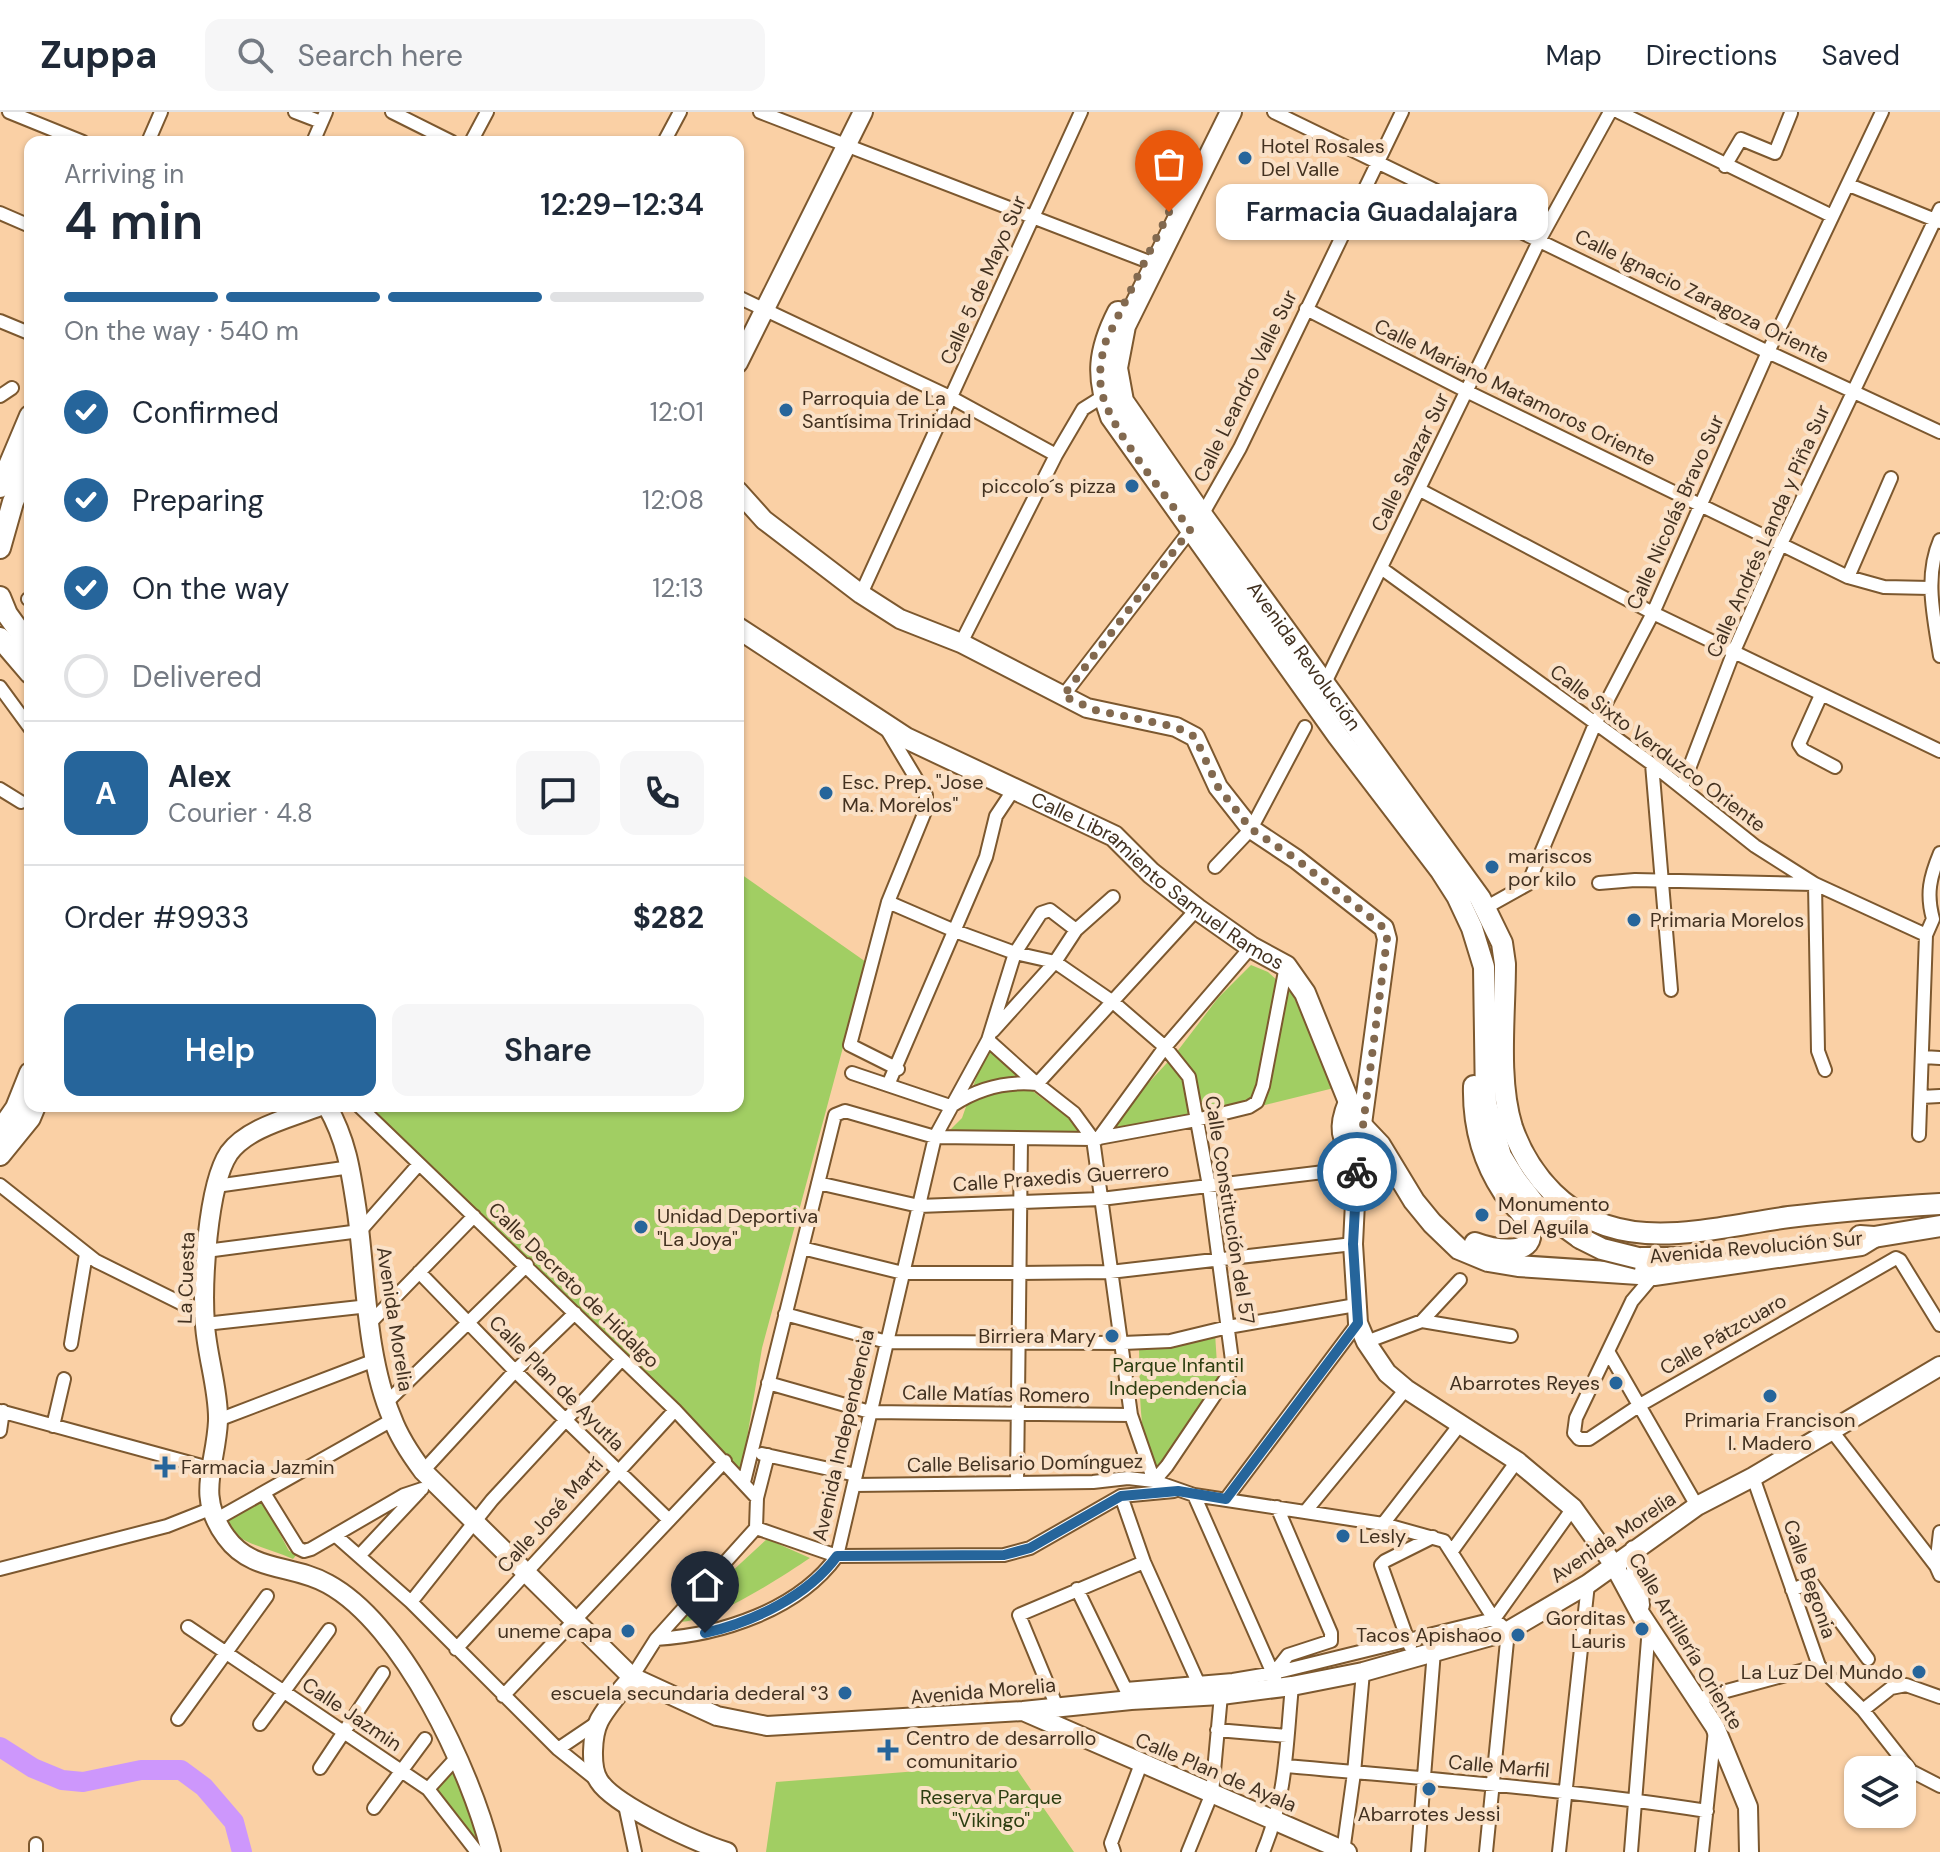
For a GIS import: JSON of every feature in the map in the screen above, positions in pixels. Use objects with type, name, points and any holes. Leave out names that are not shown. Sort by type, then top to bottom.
[{"type":"main road","name":"Avenida Revolución","points":[[1216,112],[1125,326],[1112,394],[1129,413],[1196,522],[1338,736],[1441,871],[1464,908],[1485,977],[1486,1103],[1501,1156],[1537,1207]]},
{"type":"main road","name":"Avenida Revolución","points":[[1151,263],[1231,112]]},
{"type":"main road","points":[[0,487],[24,430]]},
{"type":"main road","points":[[0,548],[24,477]]},
{"type":"main road","name":"Avenida Revolución","points":[[1196,522],[1325,682],[1485,908],[1502,943],[1505,964],[1504,1070],[1512,1126],[1523,1155],[1539,1179],[1565,1204]]},
{"type":"main road","points":[[0,597],[7,614],[24,638]]},
{"type":"main road","name":"Calle Libramiento Samuel Ramos","points":[[744,632],[909,740],[1114,836],[1151,873],[1197,909],[1251,947],[1286,966],[1305,993],[1349,1102],[1362,1126],[1380,1145],[1414,1201],[1459,1249],[1488,1261],[1518,1266],[1654,1275]]},
{"type":"main road","points":[[0,638],[24,666]]},
{"type":"main road","points":[[1380,1145],[1431,1205],[1470,1241],[1511,1249],[1522,1248],[1528,1243],[1530,1226],[1503,1192],[1476,1134],[1473,1101],[1474,977],[1479,954]]},
{"type":"main road","points":[[0,1131],[16,1108],[24,1088]]},
{"type":"main road","points":[[1349,1102],[1341,1121],[1345,1143],[1357,1164]]},
{"type":"main road","points":[[0,1155],[32,1112]]},
{"type":"main road","name":"Avenida Revolución Sur","points":[[1565,1204],[1611,1229],[1637,1234],[1664,1234],[1791,1217],[1940,1207]]},
{"type":"main road","points":[[1431,1205],[1431,1211],[1439,1222],[1461,1242],[1505,1259],[1547,1259],[1585,1246]]},
{"type":"main road","name":"Avenida Revolución Sur","points":[[1537,1207],[1585,1246],[1638,1258],[1681,1259],[1825,1238],[1853,1235],[1874,1237],[1940,1226]]},
{"type":"main road","points":[[1661,1246],[1940,1207]]},
{"type":"main road","points":[[1654,1275],[1861,1245],[1874,1237]]},
{"type":"street","points":[[9,112],[68,136]]},
{"type":"street","points":[[151,136],[161,112]]},
{"type":"street","points":[[295,112],[324,117],[316,136]]},
{"type":"street","points":[[392,112],[440,136]]},
{"type":"street","points":[[474,136],[487,112]]},
{"type":"street","points":[[667,136],[680,112]]},
{"type":"street","points":[[760,112],[1151,263]]},
{"type":"street","points":[[744,352],[863,112]]},
{"type":"street","name":"Calle 5 de Mayo Sur","points":[[861,594],[1081,112]]},
{"type":"street","name":"Calle Ignacio Zaragoza Oriente","points":[[1274,112],[1940,432]]},
{"type":"street","name":"Calle Leandro Valle Sur","points":[[1063,696],[1196,522],[1240,448],[1402,112]]},
{"type":"street","name":"Calle Salazar Sur","points":[[1315,702],[1540,239],[1610,112]]},
{"type":"street","points":[[1619,112],[1832,216]]},
{"type":"street","name":"Calle Nicolás Bravo Sur","points":[[1485,908],[1528,884],[1595,724],[1653,613],[1768,352],[1882,112]]},
{"type":"street","points":[[1725,166],[1741,139],[1775,153],[1791,113]]},
{"type":"street","points":[[1849,185],[1938,217]]},
{"type":"street","points":[[0,213],[24,223]]},
{"type":"street","name":"Calle Andrés Landa y Piña Sur","points":[[1682,787],[1734,651],[1781,544],[1938,217]]},
{"type":"street","points":[[744,300],[952,398],[1056,455]]},
{"type":"street","name":"Calle Mariano Matamoros Oriente","points":[[1306,309],[1466,391],[1848,577],[1884,587],[1930,588]]},
{"type":"street","points":[[0,321],[24,331]]},
{"type":"street","points":[[0,396],[12,388]]},
{"type":"street","points":[[961,643],[1056,455],[1083,409],[1112,394]]},
{"type":"street","points":[[1848,577],[1891,478]]},
{"type":"street","points":[[1420,490],[1653,613],[1940,751]]},
{"type":"street","name":"Calle Artillería Oriente","points":[[744,498],[764,520],[861,594],[900,619],[961,643],[1095,710],[1176,727],[1195,737],[1218,787],[1251,829],[1296,859],[1384,928],[1387,934],[1357,1164],[1353,1244],[1357,1314],[1366,1342],[1387,1373],[1406,1389],[1517,1461],[1573,1508],[1614,1565],[1645,1621],[1715,1727],[1748,1807],[1749,1852]]},
{"type":"street","points":[[1940,540],[1935,551],[1930,588],[1940,656]]},
{"type":"street","name":"Calle Sixto Verduzco Oriente","points":[[1381,568],[1652,764],[1755,846],[1815,884],[1926,935]]},
{"type":"street","points":[[0,687],[24,720]]},
{"type":"street","points":[[1821,695],[1799,744],[1803,750],[1835,767]]},
{"type":"street","points":[[883,724],[927,801],[924,817],[888,902],[850,1045],[898,1069]]},
{"type":"street","points":[[1215,867],[1251,829],[1305,727]]},
{"type":"street","points":[[1652,764],[1671,990]]},
{"type":"street","points":[[0,789],[21,802]]},
{"type":"street","points":[[888,1085],[898,1069],[986,857],[996,816],[1014,789]]},
{"type":"street","points":[[1919,1135],[1926,935],[1936,922],[1928,901],[1929,884],[1940,853]]},
{"type":"street","points":[[1599,883],[1815,884],[1818,1051],[1825,1070]]},
{"type":"street","points":[[988,1038],[1055,962],[1076,930],[1113,897]]},
{"type":"street","name":"Calle Constitución del 57","points":[[888,902],[1015,953],[1055,962],[1113,1002],[1165,1047],[1189,1077],[1209,1186],[1233,1368]]},
{"type":"street","points":[[1037,1084],[1197,909]]},
{"type":"street","points":[[988,1038],[1015,953],[1041,913],[1046,910],[1076,930]]},
{"type":"street","points":[[1096,1139],[1165,1047],[1251,947]]},
{"type":"street","points":[[744,1482],[835,1115],[845,1111],[935,1137],[1096,1139],[1249,1107],[1257,1102],[1263,1086],[1286,966]]},
{"type":"street","points":[[988,1038],[1037,1084],[1074,1113],[1096,1139],[1110,1272],[1123,1343],[1131,1415],[1154,1481],[1194,1495],[1383,1524],[1444,1541],[1501,1625]]},
{"type":"street","name":"Avenida Independencia","points":[[656,1639],[685,1637],[724,1628],[763,1612],[825,1573],[837,1556],[935,1137],[988,1038]]},
{"type":"street","points":[[1923,1057],[1940,1058]]},
{"type":"street","points":[[852,1073],[950,1106],[974,1092],[1015,1082],[1037,1084]]},
{"type":"street","points":[[1921,1097],[1940,1096]]},
{"type":"street","name":"La Cuesta","points":[[212,1515],[209,1468],[218,1420],[205,1320],[206,1251],[216,1186],[228,1155],[238,1143],[253,1133],[305,1112]]},
{"type":"street","name":"Avenida Morelia","points":[[330,1112],[341,1131],[351,1167],[375,1360],[389,1412],[426,1480],[474,1522],[632,1677],[717,1716],[767,1726],[1023,1711],[1129,1695],[1207,1691],[1363,1672],[1411,1648],[1434,1651],[1501,1625],[1588,1584],[1697,1506],[1753,1477],[1940,1366]]},
{"type":"street","name":"Calle Decreto de Hidalgo","points":[[365,1112],[675,1410],[757,1498]]},
{"type":"street","points":[[1017,1482],[1021,1139]]},
{"type":"street","points":[[206,1251],[360,1231],[419,1164]]},
{"type":"street","name":"Calle Praxedis Guerrero","points":[[818,1183],[919,1206],[1101,1199],[1357,1164]]},
{"type":"street","points":[[216,1186],[351,1167]]},
{"type":"street","points":[[0,1185],[6,1195],[96,1261],[205,1320],[370,1314],[419,1272],[474,1216]]},
{"type":"street","points":[[802,1248],[903,1273],[1019,1273],[1110,1272],[1353,1244]]},
{"type":"street","points":[[71,1344],[86,1254]]},
{"type":"street","name":"Calle Pátzcuaro","points":[[1609,1353],[1576,1418],[1574,1433],[1579,1439],[1589,1439],[1640,1405],[1896,1258],[1940,1325]]},
{"type":"street","points":[[0,1569],[212,1515],[264,1493],[389,1412],[468,1322],[527,1265]]},
{"type":"street","name":"Calle Plan de Ayutla","points":[[419,1272],[515,1371],[668,1519]]},
{"type":"street","points":[[1654,1275],[1632,1301],[1609,1353],[1697,1506]]},
{"type":"street","points":[[1366,1342],[1422,1321],[1460,1280]]},
{"type":"street","points":[[359,1556],[515,1371],[575,1313]]},
{"type":"street","points":[[785,1314],[887,1342],[1123,1343],[1170,1341],[1228,1327],[1357,1314]]},
{"type":"street","points":[[1226,1499],[1357,1314]]},
{"type":"street","points":[[1422,1321],[1511,1336]]},
{"type":"street","points":[[411,1602],[474,1522],[622,1359]]},
{"type":"street","points":[[218,1420],[375,1360]]},
{"type":"street","name":"Calle Belisario Domínguez","points":[[751,1451],[855,1480],[1093,1482],[1128,1478],[1154,1481],[1233,1368]]},
{"type":"street","points":[[53,1426],[64,1379]]},
{"type":"street","name":"Calle Matías Romero","points":[[768,1383],[870,1412],[1131,1415]]},
{"type":"street","points":[[1305,1512],[1406,1389]]},
{"type":"street","name":"Calle José Martí","points":[[456,1649],[675,1410]]},
{"type":"street","points":[[0,1431],[2,1411],[209,1468]]},
{"type":"street","points":[[1383,1524],[1461,1423]]},
{"type":"street","points":[[1832,1431],[1939,1572]]},
{"type":"street","points":[[558,1749],[598,1722],[656,1639],[756,1528],[757,1498],[768,1455]]},
{"type":"street","points":[[503,1696],[725,1461]]},
{"type":"street","points":[[1452,1551],[1517,1461]]},
{"type":"street","name":"Calle Begonia","points":[[1753,1477],[1819,1666],[1863,1710],[1911,1771],[1940,1786]]},
{"type":"street","points":[[264,1493],[298,1548],[304,1551],[426,1480]]},
{"type":"street","points":[[756,1528],[837,1556],[1004,1555],[1030,1548],[1121,1496],[1178,1491]]},
{"type":"street","points":[[1194,1495],[1281,1682],[1287,1766],[1276,1821],[1263,1852]]},
{"type":"street","points":[[1121,1496],[1144,1562],[1207,1691],[1217,1730],[1212,1793],[1188,1852]]},
{"type":"street","points":[[1277,1507],[1331,1633],[1331,1641],[1288,1655],[1281,1682]]},
{"type":"street","points":[[1486,1852],[1494,1784],[1501,1625],[1573,1508]]},
{"type":"street","points":[[212,1515],[226,1538],[241,1554],[260,1564],[325,1581],[354,1599],[378,1624],[432,1704],[481,1812],[491,1852]]},
{"type":"street","points":[[1939,1572],[1940,1532]]},
{"type":"street","points":[[335,1535],[411,1602],[558,1749],[625,1805],[720,1851]]},
{"type":"street","points":[[1411,1648],[1381,1565],[1433,1537]]},
{"type":"street","points":[[1631,1852],[1645,1621],[1634,1550]]},
{"type":"street","points":[[1057,1707],[1019,1615],[1144,1562]]},
{"type":"street","points":[[1792,1590],[1811,1582],[1868,1659]]},
{"type":"street","points":[[1559,1852],[1588,1584]]},
{"type":"street","points":[[1077,1589],[1129,1695]]},
{"type":"street","points":[[178,1719],[267,1596]]},
{"type":"street","points":[[1207,1691],[1281,1682],[1501,1625]]},
{"type":"street","name":"Calle Jazmin","points":[[188,1627],[428,1789],[477,1852]]},
{"type":"street","points":[[260,1724],[329,1630]]},
{"type":"street","points":[[1418,1852],[1434,1651]]},
{"type":"street","points":[[1697,1699],[1819,1666]]},
{"type":"street","points":[[1345,1851],[1363,1672]]},
{"type":"street","points":[[320,1768],[383,1673]]},
{"type":"street","points":[[1863,1710],[1891,1688],[1906,1685],[1940,1697]]},
{"type":"street","name":"Calle Plan de Ayala","points":[[1023,1711],[1345,1851]]},
{"type":"street","points":[[598,1722],[594,1740],[594,1766],[598,1781]]},
{"type":"street","points":[[1702,1852],[1715,1727]]},
{"type":"street","points":[[1217,1730],[1287,1736]]},
{"type":"street","points":[[374,1808],[425,1739]]},
{"type":"street","points":[[428,1789],[457,1757]]},
{"type":"street","points":[[1114,1852],[1111,1843],[1141,1764]]},
{"type":"street","name":"Calle Marfil","points":[[1287,1766],[1494,1784],[1707,1811]]},
{"type":"street","points":[[625,1805],[635,1852]]},
{"type":"green space","name":"Unidad Deportiva \"La Joya\"","points":[[744,876],[866,962],[762,1348],[741,1474],[371,1112],[744,1112]]},
{"type":"green space","points":[[1251,965],[1268,972],[1293,995],[1334,1088],[1245,1110],[1110,1133],[1218,998]]},
{"type":"green space","points":[[986,1050],[1000,1058],[1034,1092],[1069,1117],[1089,1138],[944,1136],[962,1118]]},
{"type":"green space","name":"Parque Infantil Independencia","points":[[1215,1333],[1218,1380],[1156,1476],[1143,1430],[1139,1346]]},
{"type":"green space","points":[[263,1502],[289,1551],[298,1553],[293,1559],[244,1540],[222,1520]]},
{"type":"green space","points":[[767,1539],[810,1558],[727,1607],[677,1622]]},
{"type":"green space","name":"Reserva Parque \"Vikingo\"","points":[[1009,1758],[1074,1852],[766,1852],[776,1782],[996,1765]]},
{"type":"green space","points":[[455,1766],[463,1784],[482,1852],[433,1787]]},
{"type":"waterway","points":[[0,1747],[33,1768],[62,1780],[83,1782],[141,1770],[181,1770],[204,1787],[234,1822],[242,1852]]},
{"type":"tunnel","points":[[1617,1251],[1661,1246]]},
{"type":"way so far","points":[[1169,212],[1105,343],[1100,382],[1111,417],[1190,530],[1063,696],[1087,708],[1176,727],[1195,737],[1218,787],[1251,829],[1296,859],[1384,928],[1387,939],[1357,1172]]},
{"type":"place","name":"Hotel Rosales Del Valle","points":[[1245,158]]},
{"type":"place","name":"Farmacia Guadalajara","points":[[1169,212]]},
{"type":"place","name":"Parroquia de La Santísima Trinidad","points":[[786,410]]},
{"type":"place","name":"piccolo´s pizza","points":[[1132,486]]},
{"type":"place","name":"Esc. Prep. \"Jose Ma. Morelos\"","points":[[826,793]]},
{"type":"place","name":"mariscos por kilo","points":[[1492,867]]},
{"type":"place","name":"Primaria Morelos","points":[[1634,920]]},
{"type":"place","name":"Monumento Del Aguila","points":[[1482,1215]]},
{"type":"place","name":"Unidad Deportiva \"La Joya\"","points":[[641,1227]]},
{"type":"place","name":"Birriera Mary","points":[[1112,1336]]},
{"type":"place","name":"Abarrotes Reyes","points":[[1616,1383]]},
{"type":"place","name":"Primaria Francison I. Madero","points":[[1770,1396]]},
{"type":"place","name":"Farmacia Jazmin","points":[[165,1467]]},
{"type":"place","name":"Lesly","points":[[1343,1536]]},
{"type":"place","name":"Gorditas Lauris","points":[[1642,1629]]},
{"type":"place","name":"uneme capa","points":[[628,1631]]},
{"type":"place","name":"Tacos Apishaoo","points":[[1518,1635]]},
{"type":"place","name":"La Luz Del Mundo","points":[[1919,1672]]},
{"type":"place","name":"escuela secundaria dederal °3","points":[[845,1693]]},
{"type":"place","name":"Centro de desarrollo comunitario","points":[[888,1750]]},
{"type":"place","name":"Abarrotes Jessi","points":[[1429,1789]]},
{"type":"route","points":[[705,1633],[763,1612],[803,1589],[825,1573],[837,1556],[1004,1555],[1030,1548],[1121,1496],[1178,1491],[1226,1499],[1358,1323],[1353,1244],[1357,1172]]}]
